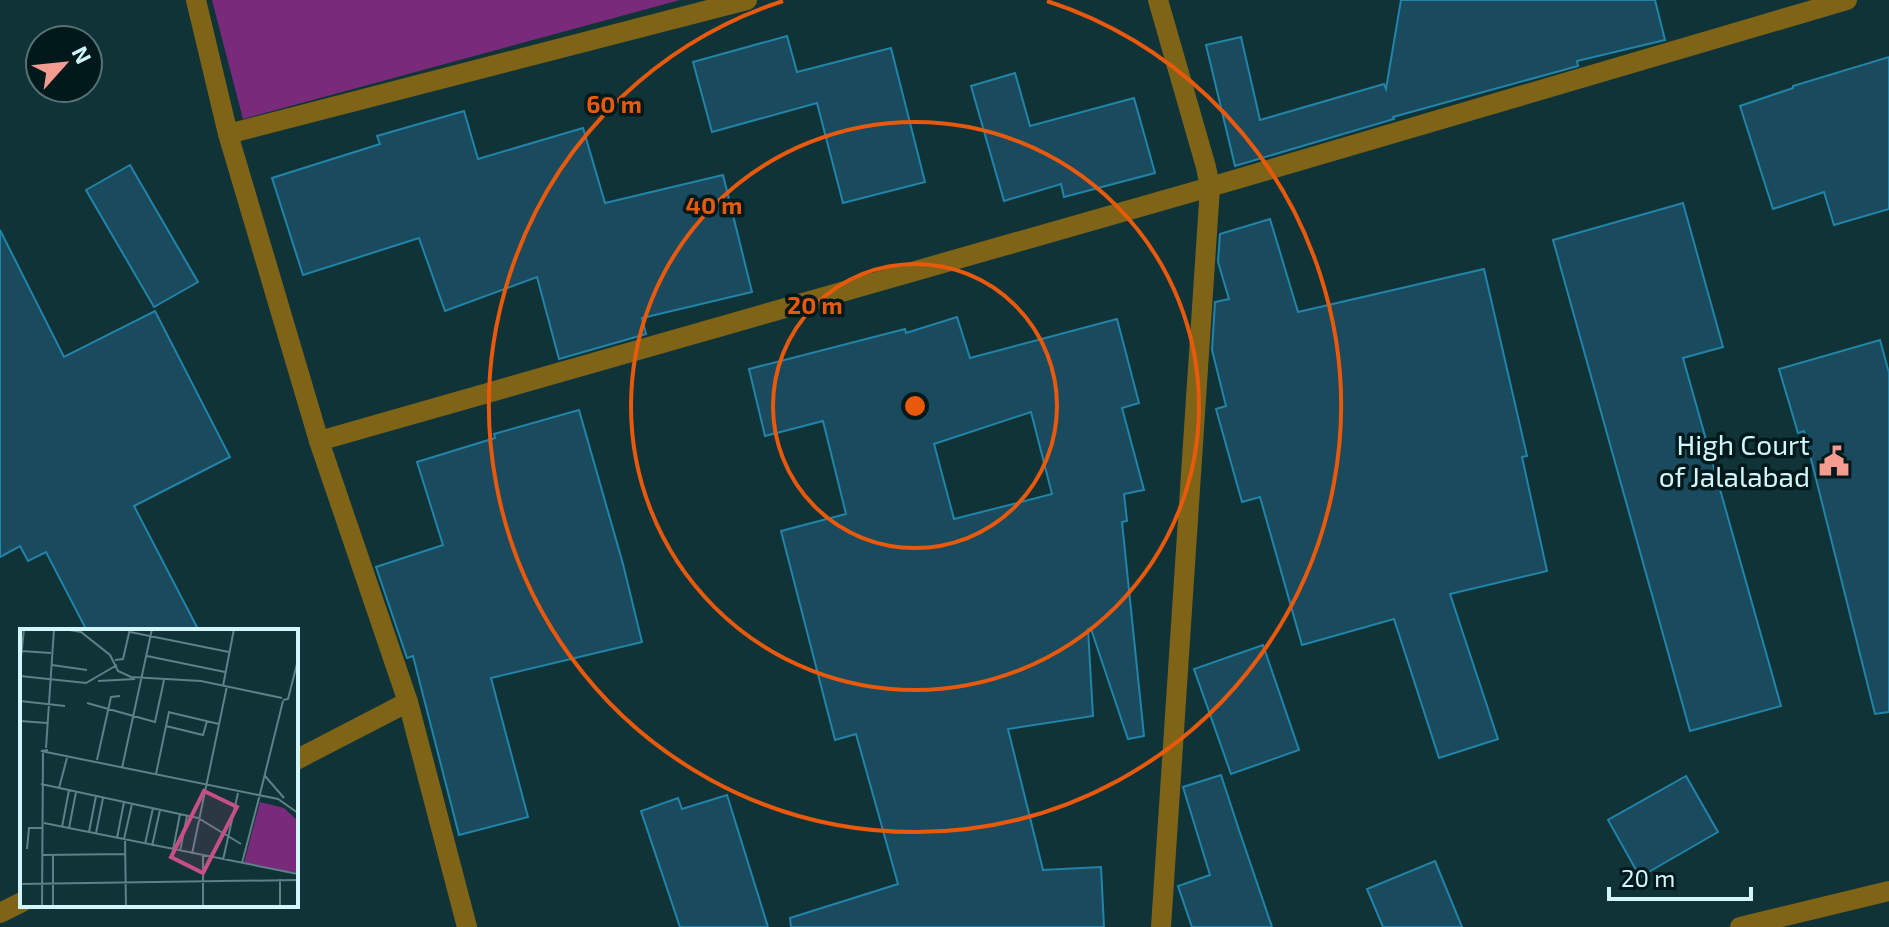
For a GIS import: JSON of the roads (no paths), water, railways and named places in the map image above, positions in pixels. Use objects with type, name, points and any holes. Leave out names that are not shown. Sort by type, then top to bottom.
[{"type":"street","points":[[196,0],[228,134],[319,441],[408,702],[467,927]]},
{"type":"street","points":[[228,134],[747,0]]},
{"type":"street","points":[[1158,0],[1210,187],[1161,927]]},
{"type":"street","points":[[319,441],[1210,187],[1847,0]]},
{"type":"street","points":[[298,759],[408,702]]},
{"type":"street","points":[[1740,927],[1889,891]]},
{"type":"street","points":[[0,913],[20,903]]},
{"type":"place","name":"High Court of Jalalabad","points":[[1834,461]]}]
